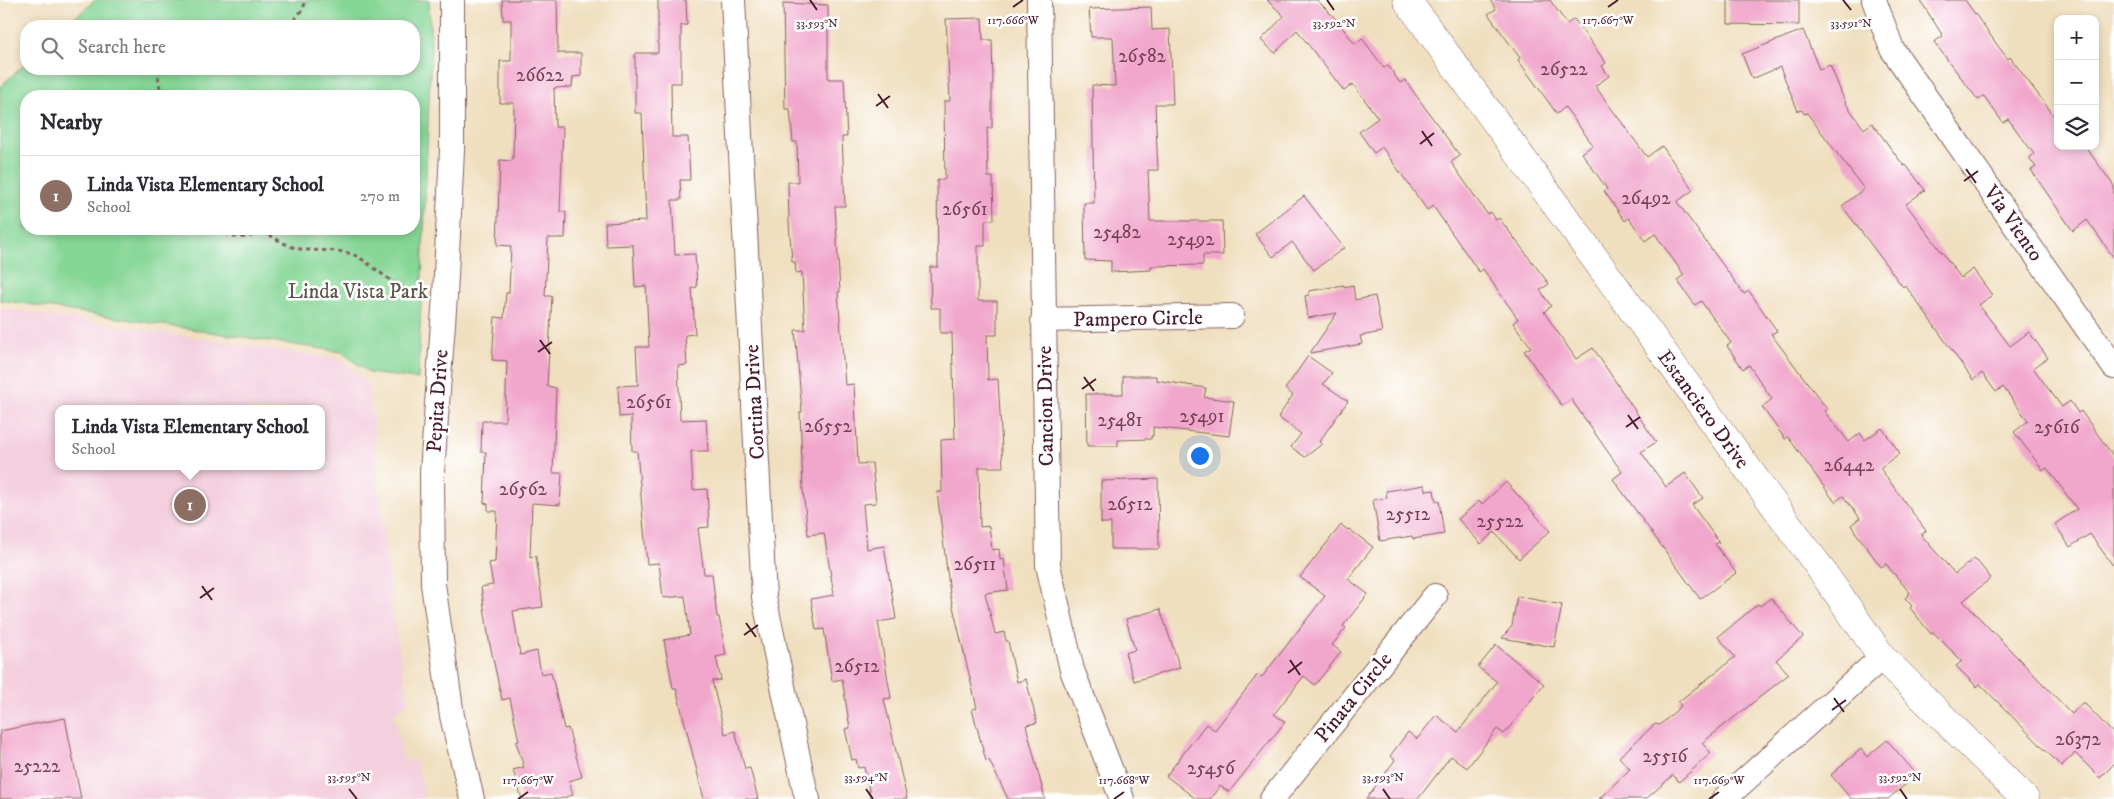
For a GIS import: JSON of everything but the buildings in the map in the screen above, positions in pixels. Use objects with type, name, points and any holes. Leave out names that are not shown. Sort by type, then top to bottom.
[{"type":"street","name":"Pepita Drive","points":[[452,0],[452,150],[445,296],[432,472],[433,584],[452,716],[472,799]]},
{"type":"street","name":"Cortina Drive","points":[[733,0],[764,597],[802,781],[808,799]]},
{"type":"street","name":"Cancion Drive","points":[[1039,0],[1048,565],[1072,670],[1122,799]]},
{"type":"street","name":"Estanciero Drive","points":[[1407,0],[1882,657],[2025,799]]},
{"type":"street","name":"Via Viento","points":[[1874,0],[1892,49],[2114,367]]},
{"type":"street","name":"Pampero Circle","points":[[1043,320],[1232,316]]},
{"type":"street","name":"Pinata Circle","points":[[1272,799],[1435,596]]},
{"type":"street","points":[[1724,799],[1882,657]]},
{"type":"path","points":[[294,20],[303,9],[306,0]]},
{"type":"path","points":[[158,75],[160,90]]},
{"type":"path","points":[[229,235],[242,238],[255,235]]},
{"type":"path","points":[[270,235],[294,247],[330,250],[357,256],[407,291],[416,294],[445,296]]},
{"type":"shaded area","points":[[0,308],[339,359],[369,384],[392,610],[409,702],[394,713],[403,760],[416,761],[425,799],[0,799]]},
{"type":"green space","name":"Linda Vista Park","points":[[95,0],[429,0],[431,49],[418,379],[369,373],[342,352],[0,300],[0,87],[20,69],[20,75],[420,75],[420,20],[73,20]]},
{"type":"place","name":"Linda Vista Elementary School","points":[[190,505]]}]
